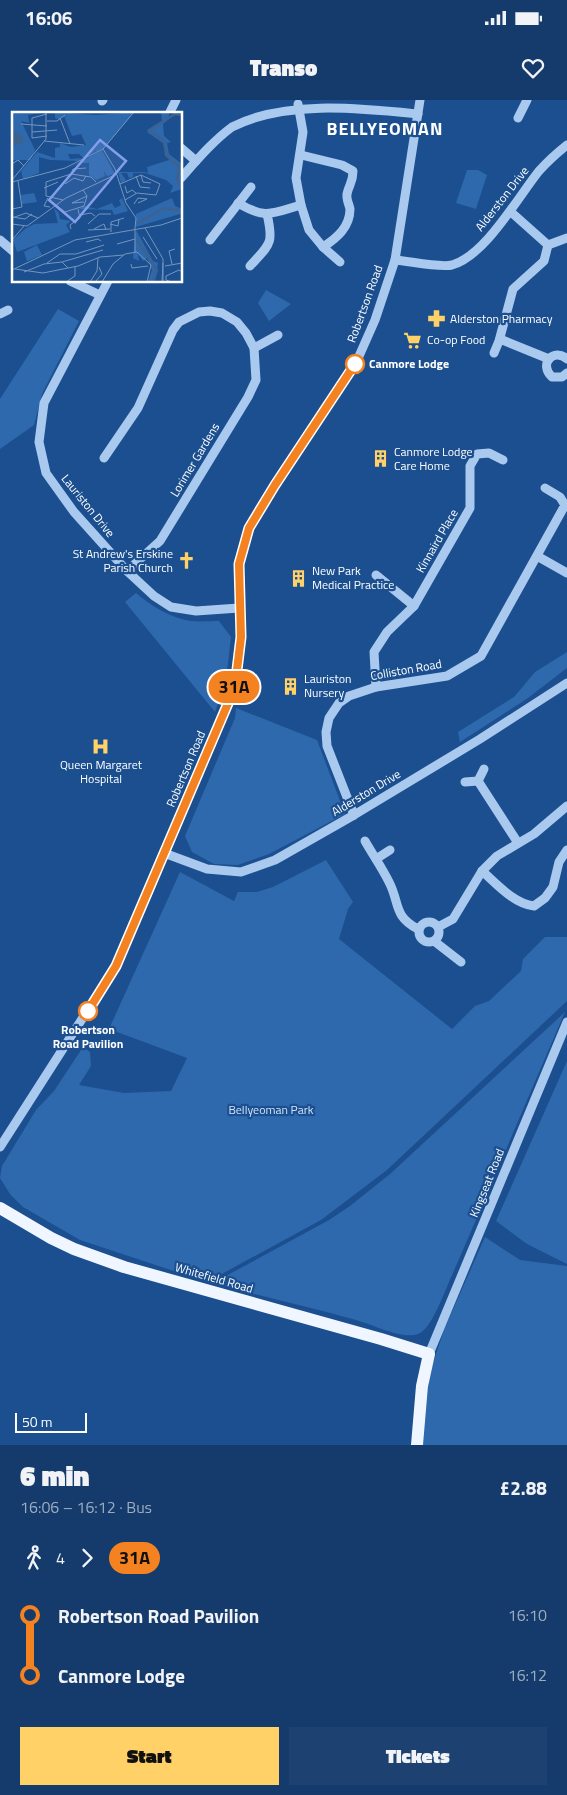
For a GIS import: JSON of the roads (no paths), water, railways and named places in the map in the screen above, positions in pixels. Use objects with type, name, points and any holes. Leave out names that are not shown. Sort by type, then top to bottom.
[{"type":"main road","name":"Whitefield Road","points":[[0,1208],[50,1238],[124,1267],[429,1354]]},
{"type":"main road","points":[[417,1445],[422,1386],[429,1354]]},
{"type":"street","points":[[170,112],[176,100]]},
{"type":"street","name":"Robertson Road","points":[[0,1147],[116,966],[232,694],[241,637],[239,564],[249,528],[275,485],[356,363],[375,320],[395,260],[420,100]]},
{"type":"street","points":[[518,118],[527,100]]},
{"type":"street","points":[[182,177],[214,142],[234,126],[252,116],[279,106],[314,103],[418,114]]},
{"type":"street","points":[[298,104],[302,132],[301,155],[296,178],[302,204],[309,230],[323,247],[340,262]]},
{"type":"street","name":"Alderston Drive","points":[[395,260],[440,266],[452,265],[467,257],[490,237],[511,212],[538,172],[567,145]]},
{"type":"street","points":[[182,149],[196,161]]},
{"type":"street","points":[[301,155],[342,165],[353,171],[353,181],[347,195],[350,210],[346,227],[335,239],[323,247]]},
{"type":"street","points":[[210,240],[251,187]]},
{"type":"street","points":[[238,203],[259,214],[267,214],[302,204]]},
{"type":"street","points":[[511,212],[548,246]]},
{"type":"street","points":[[250,266],[270,242],[272,233],[267,214]]},
{"type":"street","points":[[548,246],[567,238]]},
{"type":"street","points":[[1,242],[12,250]]},
{"type":"street","points":[[494,353],[500,339],[513,290],[544,262],[548,246]]},
{"type":"street","points":[[72,282],[100,296]]},
{"type":"street","name":"Lauriston Drive","points":[[107,282],[44,403],[40,442],[46,473],[74,512],[126,571],[154,596],[171,607],[196,611],[239,608]]},
{"type":"street","name":"Lorimer Gardens","points":[[104,458],[138,408],[164,349],[179,322],[199,312],[210,311],[222,313],[237,322],[246,333],[254,348],[256,380],[248,397],[160,541],[126,571]]},
{"type":"street","points":[[254,348],[278,335]]},
{"type":"street","points":[[500,339],[549,359]]},
{"type":"street","points":[[567,359],[557,354],[549,359],[546,369],[552,376],[562,377],[567,373]]},
{"type":"street","name":"Kinnaird Place","points":[[376,687],[374,652],[387,632],[414,606],[470,508],[470,466],[477,454],[489,453],[503,460]]},
{"type":"street","name":"Colliston Road","points":[[354,815],[328,746],[326,732],[330,717],[339,703],[349,696],[376,687],[447,676],[481,656],[565,505],[560,496],[545,488]]},
{"type":"street","points":[[537,556],[567,573]]},
{"type":"street","points":[[376,575],[414,606]]},
{"type":"street","name":"Alderston Drive","points":[[164,853],[207,870],[240,872],[275,860],[480,739],[567,683]]},
{"type":"street","points":[[478,781],[484,769]]},
{"type":"street","points":[[465,782],[478,781]]},
{"type":"street","points":[[478,781],[518,843]]},
{"type":"street","points":[[438,927],[453,919],[482,871],[497,856],[534,834],[565,812]]},
{"type":"street","points":[[365,841],[390,883],[399,911],[404,919],[418,930],[419,936],[424,941],[434,941],[461,962]]},
{"type":"street","points":[[376,859],[390,850]]},
{"type":"street","points":[[482,871],[516,900],[525,905],[534,906],[545,898],[553,887],[559,862],[567,850]]},
{"type":"street","points":[[418,930],[427,921],[434,922],[438,927],[438,936],[434,941]]},
{"type":"street","name":"Kingseat Road","points":[[429,1354],[567,1022]]},
{"type":"place","name":"Alderston Pharmacy","points":[[436,319]]},
{"type":"place","name":"Co-op Food","points":[[413,340]]},
{"type":"place","name":"Canmore Lodge","points":[[355,364]]},
{"type":"place","name":"Canmore Lodge Care Home","points":[[380,459]]},
{"type":"place","name":"St Andrew's Erskine Parish Church","points":[[187,561]]},
{"type":"place","name":"New Park Medical Practice","points":[[298,578]]},
{"type":"place","name":"Lauriston Nursery","points":[[290,686]]},
{"type":"place","name":"Queen Margaret Hospital","points":[[101,746]]},
{"type":"place","name":"Robertson Road Pavilion","points":[[88,1011]]},
{"type":"district","name":"BELLYEOMAN","points":[[385,129]]},
{"type":"park label","name":"Bellyeoman Park","points":[[271,1110]]}]
